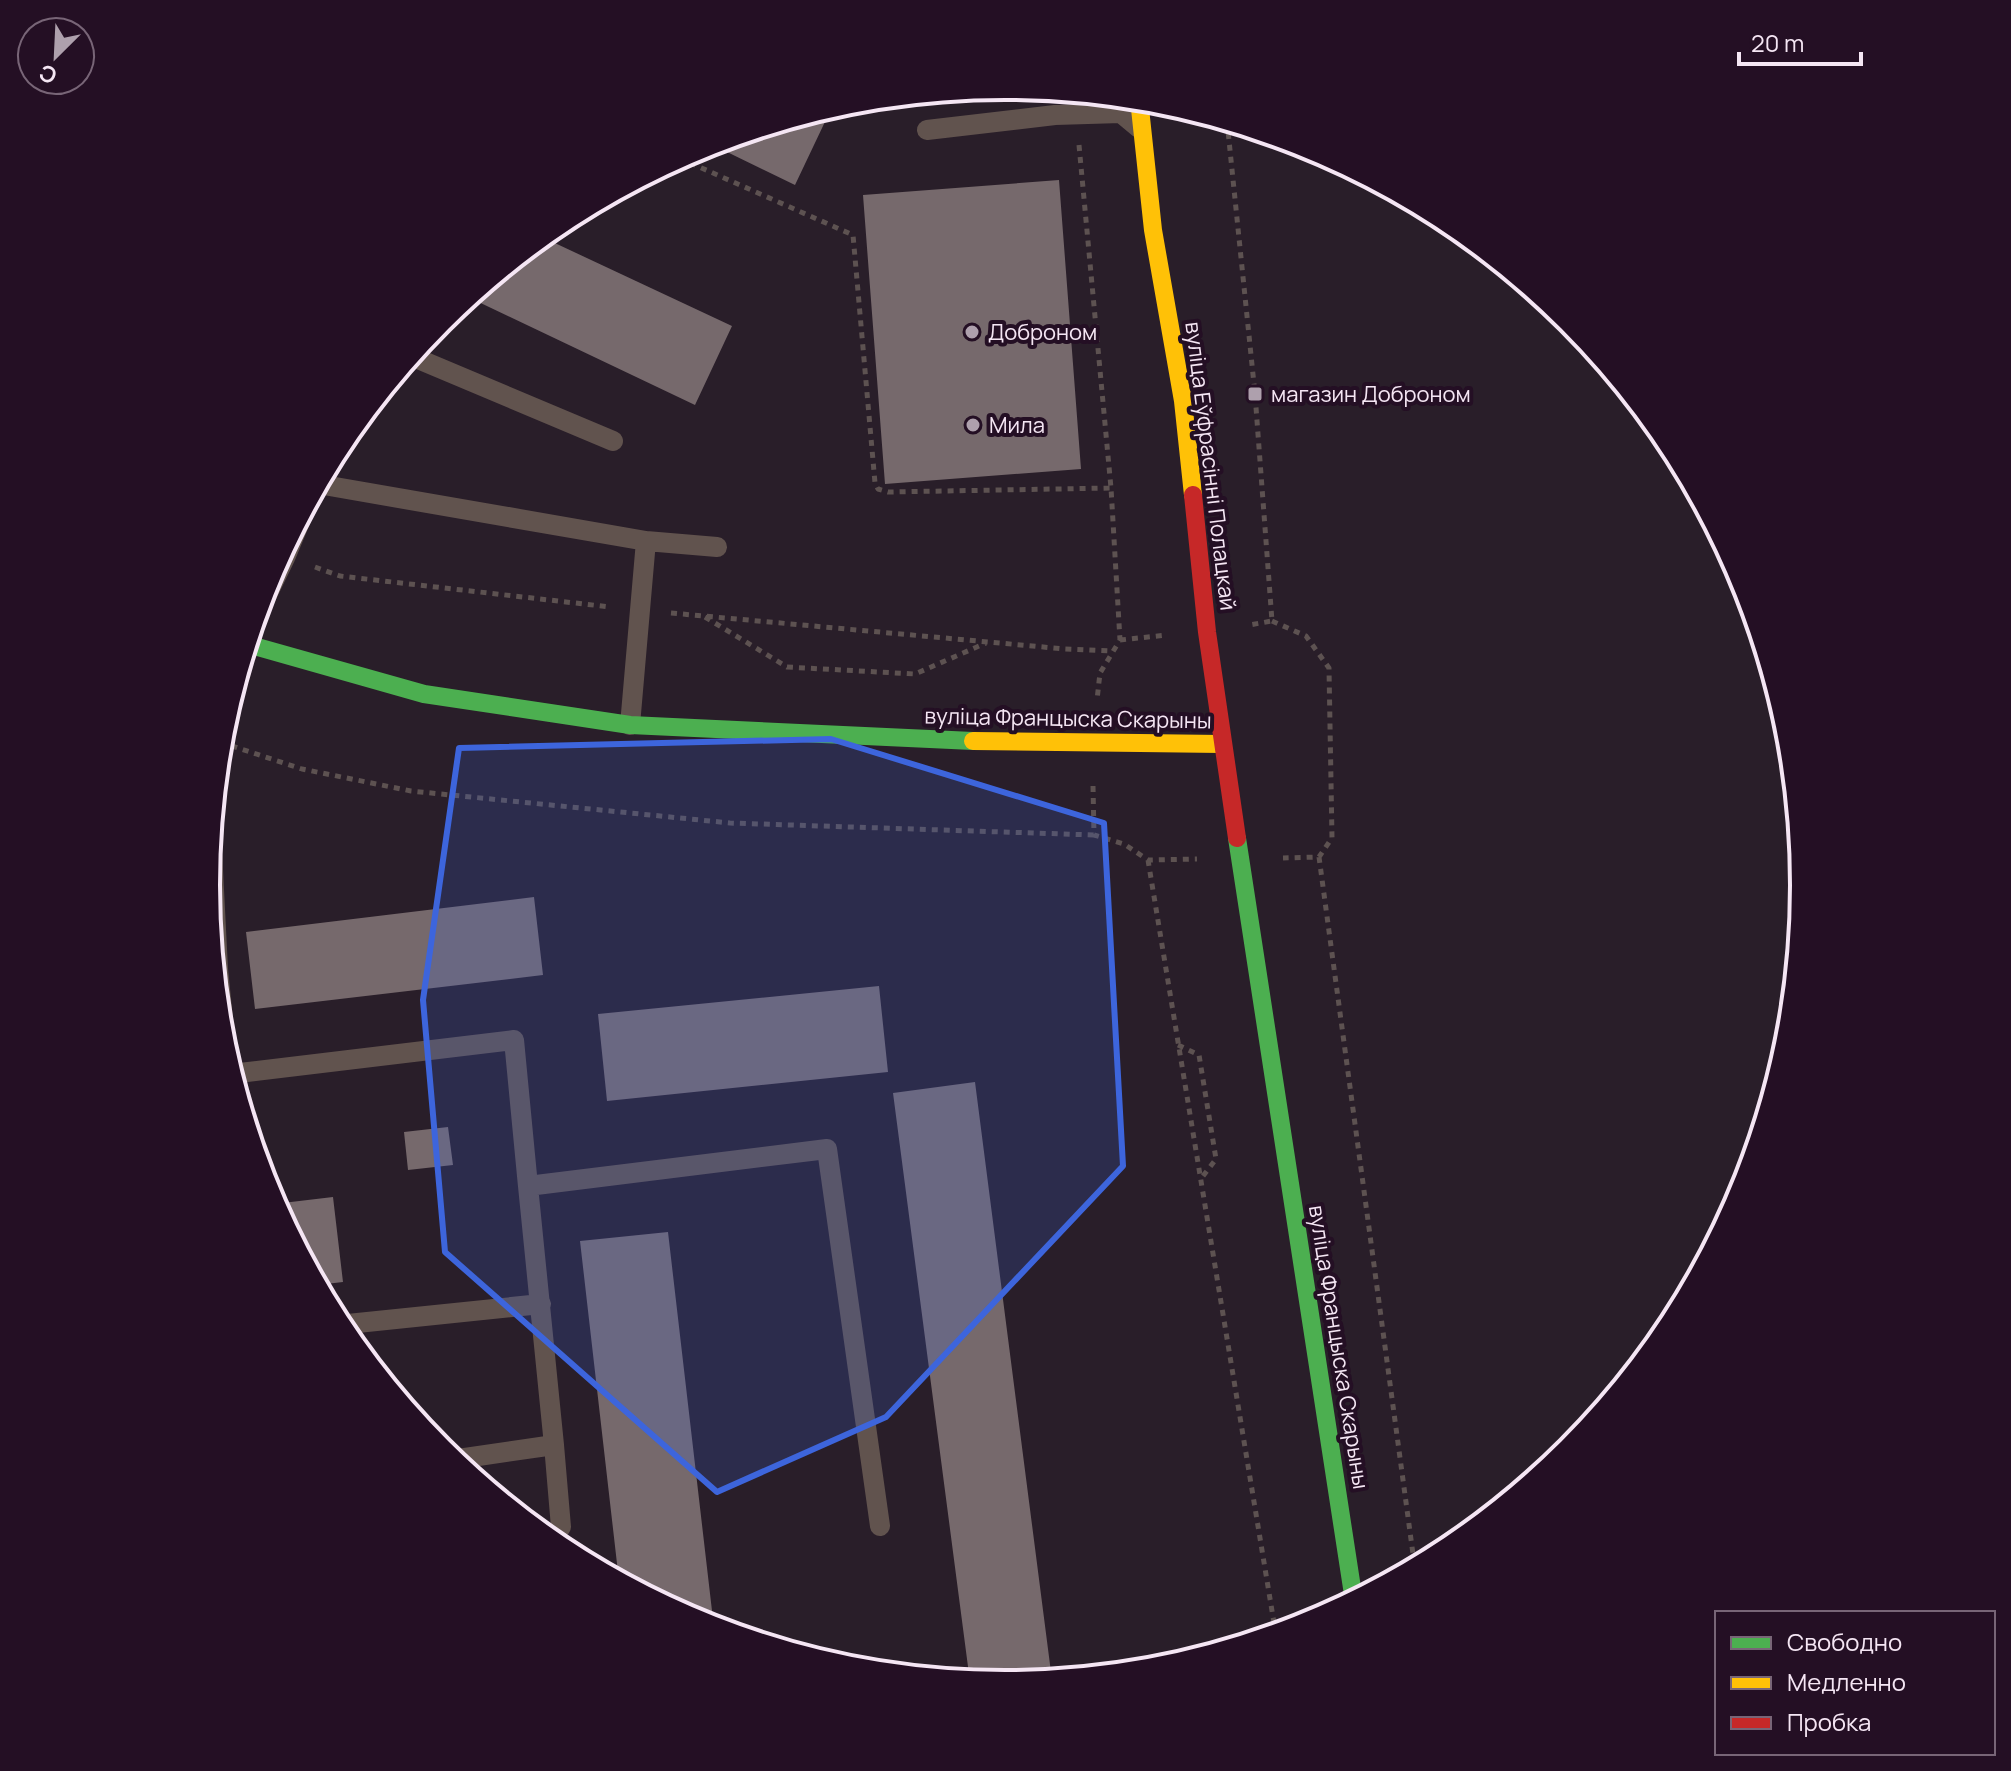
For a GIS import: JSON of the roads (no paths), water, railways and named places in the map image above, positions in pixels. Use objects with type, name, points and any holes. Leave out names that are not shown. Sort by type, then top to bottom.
[{"type":"street","name":"вуліца Еўфрасінні Полацкай","points":[[1140,112],[1153,230],[1183,401],[1222,744]]},
{"type":"street","name":"вуліца Францыска Скарыны","points":[[258,647],[424,694],[630,725],[951,741],[1222,744],[1352,1590]]},
{"type":"lane","points":[[927,130],[1055,115],[1121,113],[1142,130]]},
{"type":"lane","points":[[422,361],[613,441]]},
{"type":"lane","points":[[329,486],[646,541],[717,547]]},
{"type":"lane","points":[[630,725],[646,541]]},
{"type":"lane","points":[[243,1073],[514,1040],[561,1527]]},
{"type":"lane","points":[[528,1186],[827,1149],[880,1526]]},
{"type":"lane","points":[[353,1323],[541,1304]]},
{"type":"lane","points":[[468,1458],[554,1445]]},
{"type":"place","name":"Доброном","points":[[972,332]]},
{"type":"place","name":"магазин Доброном","points":[[1255,394]]},
{"type":"place","name":"Мила","points":[[973,425]]}]
